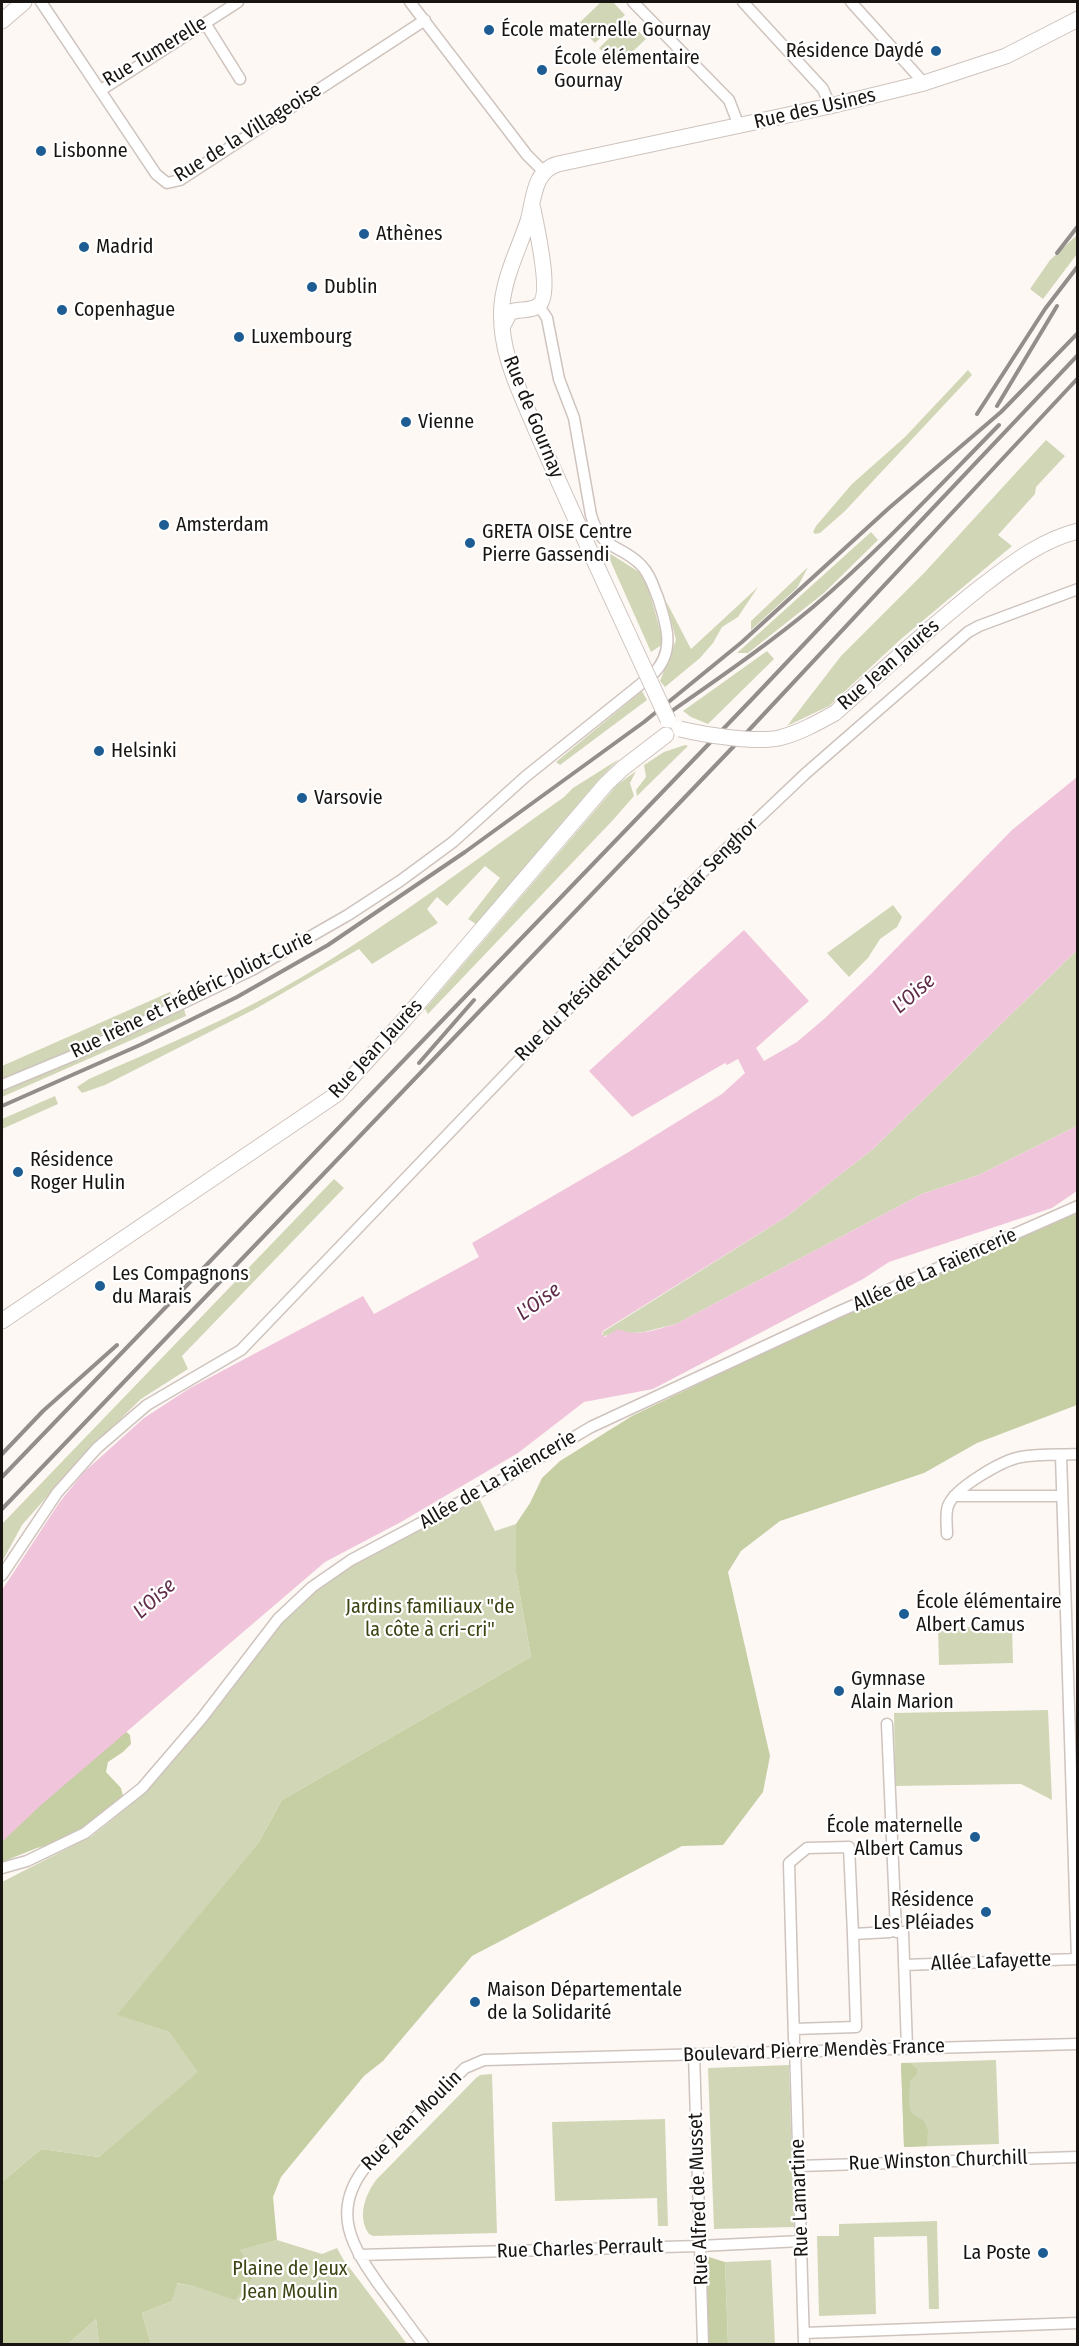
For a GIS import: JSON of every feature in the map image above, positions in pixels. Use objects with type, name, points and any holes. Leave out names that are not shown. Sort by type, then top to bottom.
[{"type":"street","points":[[2,21],[24,2]]},
{"type":"street","name":"Rue Tumerelle","points":[[41,2],[101,90],[238,2]]},
{"type":"street","points":[[410,2],[527,155],[544,172]]},
{"type":"street","points":[[633,2],[729,100],[739,126]]},
{"type":"street","points":[[743,2],[824,89],[830,106]]},
{"type":"street","points":[[851,2],[924,83]]},
{"type":"street","name":"Rue des Usines","points":[[544,172],[558,164],[830,106],[924,83],[1006,56],[1077,19]]},
{"type":"street","name":"Rue de la Villageoise","points":[[101,90],[156,174],[163,181],[172,183],[180,180],[425,20]]},
{"type":"street","points":[[205,23],[240,79]]},
{"type":"street","name":"Rue de Gournay","points":[[544,172],[537,183],[532,206],[505,287],[502,327],[505,349],[518,387],[594,560],[672,728]]},
{"type":"street","points":[[502,327],[510,312],[542,299],[532,206]]},
{"type":"street","name":"Rue Irène et Frédéric Joliot-Curie","points":[[2,1085],[85,1049],[252,970],[348,915],[453,842],[525,777],[657,670],[668,648],[669,636],[666,621],[646,570],[636,560],[606,542],[596,528],[591,514],[575,423],[559,379],[542,299]]},
{"type":"street","name":"Rue Jean Jaurès","points":[[2,1321],[337,1094],[404,1020],[606,784],[672,728],[706,735],[767,739],[781,737],[809,727],[835,712],[939,620],[984,584],[1038,548],[1077,531]]},
{"type":"street","name":"Rue du Président Léopold Sédar Senghor","points":[[2,1575],[63,1485],[110,1435],[156,1398],[240,1350],[630,944],[805,774],[968,632],[1077,589]]},
{"type":"street","name":"Allée de La Faïencerie","points":[[2,1868],[27,1861],[85,1833],[133,1796],[156,1773],[202,1718],[278,1619],[305,1593],[351,1560],[488,1487],[591,1427],[836,1313],[1077,1206]]},
{"type":"street","points":[[947,1534],[948,1504],[954,1496],[978,1478],[1010,1460],[1023,1456],[1077,1454]]},
{"type":"street","points":[[1061,1455],[1077,1959]]},
{"type":"street","points":[[954,1496],[1062,1496]]},
{"type":"street","points":[[887,1724],[896,1932],[903,1932],[907,2048]]},
{"type":"street","name":"Rue Lamartine","points":[[804,2339],[789,1863],[807,1848],[849,1847],[852,1934]]},
{"type":"street","points":[[795,2042],[856,2027],[852,1934],[890,1932]]},
{"type":"street","name":"Allée Lafayette","points":[[904,1965],[1077,1959]]},
{"type":"street","name":"Boulevard Pierre Mendès France","points":[[550,2058],[694,2054],[795,2042],[907,2048],[1077,2044]]},
{"type":"street","name":"Rue Alfred de Musset","points":[[694,2054],[703,2344]]},
{"type":"street","name":"Rue Jean Moulin","points":[[423,2344],[359,2255],[350,2237],[348,2206],[354,2182],[367,2164],[469,2065],[484,2060],[550,2058]]},
{"type":"street","name":"Rue Winston Churchill","points":[[799,2166],[1077,2157]]},
{"type":"street","name":"Rue Charles Perrault","points":[[359,2255],[700,2246],[801,2241]]},
{"type":"street","points":[[804,2339],[1077,2324]]},
{"type":"green space","points":[[601,2],[613,2],[625,15],[595,43],[577,25]]},
{"type":"green space","points":[[628,20],[646,39],[617,66],[599,48]]},
{"type":"green space","points":[[1077,235],[1077,254],[1043,299],[1030,289],[1050,260]]},
{"type":"green space","points":[[968,370],[972,375],[845,511],[820,533],[815,534],[813,532],[816,526],[852,484],[905,437]]},
{"type":"green space","points":[[1046,440],[1065,456],[1036,487],[1035,494],[998,535],[1012,546],[901,639],[829,706],[787,726],[841,656],[925,572]]},
{"type":"green space","points":[[871,532],[878,540],[824,593],[748,653],[737,653]]},
{"type":"green space","points":[[606,551],[639,572],[648,587],[663,644],[651,652]]},
{"type":"green space","points":[[808,567],[797,588],[751,630],[751,621]]},
{"type":"green space","points":[[758,587],[738,617],[722,627],[713,643],[700,658],[665,687],[660,681],[676,640],[666,601],[691,649]]},
{"type":"green space","points":[[767,651],[774,659],[708,724],[683,711]]},
{"type":"green space","points":[[642,691],[647,700],[560,765],[556,762]]},
{"type":"green space","points":[[688,746],[637,796],[636,790],[646,777],[644,765],[664,752]]},
{"type":"green space","points":[[619,759],[600,778],[476,924],[468,919],[500,878],[485,866],[447,906],[437,897],[427,909],[438,923],[372,964],[359,949],[257,1008],[105,1085],[82,1093],[77,1087],[89,1079],[224,1018],[302,977],[402,912],[564,797],[573,788]]},
{"type":"green space","points":[[636,771],[630,783],[634,796],[428,1014],[425,1009],[617,785]]},
{"type":"green space","points":[[893,905],[902,917],[897,927],[880,939],[868,958],[849,977],[827,953]]},
{"type":"green space","points":[[1077,950],[1077,1126],[979,1175],[922,1194],[676,1324],[644,1332],[603,1336],[603,1332],[786,1217],[873,1149]]},
{"type":"green space","points":[[170,992],[175,1001],[2,1079],[2,1066]]},
{"type":"green space","points":[[184,1009],[186,1016],[2,1097],[2,1092]]},
{"type":"green space","points":[[55,1096],[58,1104],[2,1129],[2,1119]]},
{"type":"green space","points":[[334,1179],[344,1188],[182,1356],[188,1369],[141,1399],[83,1456],[22,1525],[2,1562],[2,1524]]},
{"type":"green space","points":[[1077,1213],[1077,1405],[977,1443],[924,1473],[780,1521],[741,1551],[728,1572],[770,1756],[763,1792],[723,1845],[682,1846],[472,1956],[383,2061],[364,2076],[281,2177],[273,2197],[277,2240],[240,2250],[255,2275],[235,2300],[177,2283],[172,2301],[142,2313],[151,2344],[99,2344],[96,2319],[68,2344],[2,2344],[2,2182],[41,2149],[99,2157],[198,2072],[169,2032],[117,2015],[259,1842],[282,1800],[531,1657],[516,1573],[516,1524],[530,1503],[542,1478],[560,1461],[632,1416],[844,1314],[890,1298],[1002,1244]]},
{"type":"green space","name":"Jardins familiaux \"de la côte à cri-cri\"","points":[[479,1498],[495,1531],[516,1524],[516,1573],[531,1657],[282,1800],[259,1842],[118,2015],[169,2032],[199,2072],[99,2157],[41,2149],[2,2182],[2,1882],[92,1836],[145,1793],[295,1607],[336,1576],[388,1545]]},
{"type":"green space","points":[[1012,1626],[1013,1663],[939,1665],[938,1628]]},
{"type":"green space","points":[[1048,1710],[1052,1800],[1021,1784],[895,1786],[894,1713]]},
{"type":"green space","points":[[124,1730],[130,1735],[131,1744],[108,1762],[106,1772],[121,1788],[123,1796],[116,1810],[76,1838],[37,1848],[2,1862],[2,1832]]},
{"type":"green space","points":[[996,2060],[999,2144],[904,2147],[901,2063]]},
{"type":"green space","points":[[901,2063],[910,2063],[917,2069],[917,2074],[910,2081],[909,2103],[911,2113],[924,2121],[928,2131],[927,2146],[904,2147]]},
{"type":"green space","points":[[789,2065],[794,2227],[714,2229],[708,2068]]},
{"type":"green space","points":[[492,2074],[497,2233],[373,2236],[369,2234],[363,2220],[363,2213],[366,2199],[376,2180],[476,2078],[480,2075]]},
{"type":"green space","points":[[665,2119],[668,2226],[658,2226],[657,2198],[555,2201],[552,2122]]},
{"type":"green space","points":[[937,2221],[939,2309],[929,2309],[927,2236],[874,2237],[876,2314],[819,2316],[817,2236],[839,2236],[839,2224]]},
{"type":"green space","name":"Plaine de Jeux Jean Moulin","points":[[277,2240],[322,2254],[337,2248],[407,2344],[151,2344],[142,2313],[172,2301],[176,2283],[197,2287],[239,2250]]},
{"type":"green space","points":[[709,2257],[725,2262],[728,2344],[709,2344],[705,2261]]},
{"type":"green space","points":[[771,2260],[775,2344],[728,2344],[725,2262]]},
{"type":"green space","points":[[96,2319],[99,2344],[68,2344]]},
{"type":"water","name":"L'Oise","points":[[1077,777],[1077,950],[873,1149],[786,1217],[603,1331],[602,1334],[605,1337],[618,1329],[640,1333],[676,1324],[922,1194],[979,1175],[1077,1126],[1077,1191],[1052,1208],[889,1262],[863,1279],[653,1389],[584,1402],[518,1453],[401,1522],[325,1562],[41,1805],[2,1842],[2,1590],[59,1503],[84,1472],[144,1418],[190,1388],[363,1296],[374,1314],[479,1257],[472,1243],[627,1153],[722,1094],[745,1073],[738,1059],[727,1065],[725,1063],[632,1117],[589,1071],[744,930],[809,1001],[756,1048],[764,1061],[797,1042],[824,1019],[1012,830]]},
{"type":"railway","points":[[1057,253],[1078,226]]},
{"type":"railway","points":[[977,414],[1045,309],[1078,266]]},
{"type":"railway","points":[[997,406],[1057,306]]},
{"type":"railway","points":[[2,1106],[140,1045],[237,997],[328,945],[465,852],[644,722],[742,642],[889,508],[1001,412],[1078,333]]},
{"type":"railway","points":[[2,1477],[754,697],[1078,355]]},
{"type":"railway","points":[[2,1509],[735,745],[1078,378]]},
{"type":"railway","points":[[662,718],[758,650],[813,607],[885,541],[999,425]]},
{"type":"railway","points":[[419,1063],[474,1000]]},
{"type":"railway","points":[[2,1454],[43,1411],[117,1345]]},
{"type":"place","name":"École maternelle Gournay","points":[[489,30]]},
{"type":"place","name":"Résidence Daydé","points":[[936,51]]},
{"type":"place","name":"École élémentaire Gournay","points":[[542,70]]},
{"type":"place","name":"Lisbonne","points":[[41,151]]},
{"type":"place","name":"Athènes","points":[[364,234]]},
{"type":"place","name":"Madrid","points":[[84,247]]},
{"type":"place","name":"Dublin","points":[[312,287]]},
{"type":"place","name":"Copenhague","points":[[62,310]]},
{"type":"place","name":"Luxembourg","points":[[239,337]]},
{"type":"place","name":"Vienne","points":[[406,422]]},
{"type":"place","name":"Amsterdam","points":[[164,525]]},
{"type":"place","name":"GRETA OISE Centre Pierre Gassendi","points":[[470,543]]},
{"type":"place","name":"Helsinki","points":[[99,751]]},
{"type":"place","name":"Varsovie","points":[[302,798]]},
{"type":"place","name":"Résidence Roger Hulin","points":[[18,1172]]},
{"type":"place","name":"Les Compagnons du Marais","points":[[100,1286]]},
{"type":"place","name":"École élémentaire Albert Camus","points":[[904,1614]]},
{"type":"place","name":"Gymnase Alain Marion","points":[[839,1691]]},
{"type":"place","name":"École maternelle Albert Camus","points":[[975,1837]]},
{"type":"place","name":"Résidence Les Pléiades","points":[[986,1912]]},
{"type":"place","name":"Maison Départementale de la Solidarité","points":[[475,2002]]},
{"type":"place","name":"La Poste","points":[[1043,2253]]}]
